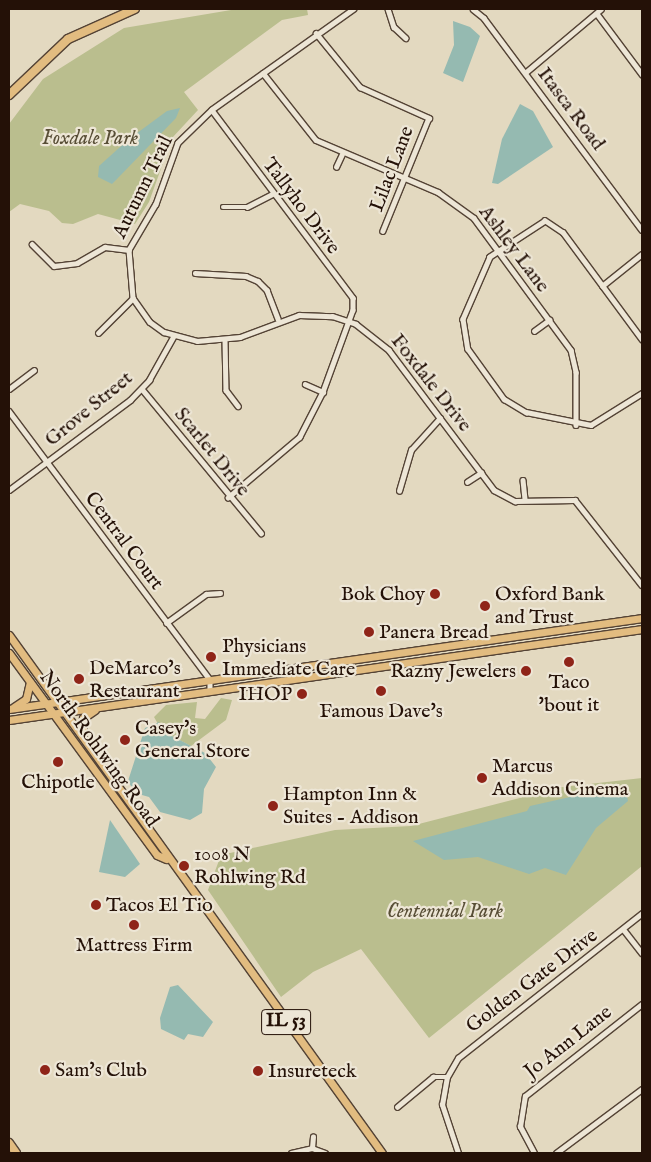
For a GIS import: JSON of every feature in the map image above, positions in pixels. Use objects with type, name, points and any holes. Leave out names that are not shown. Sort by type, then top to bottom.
[{"type":"highway","points":[[9,95],[68,39],[135,9]]},
{"type":"highway","points":[[9,1143],[16,1153]]},
{"type":"main road","points":[[9,709],[642,618]]},
{"type":"main road","points":[[9,720],[210,689],[642,629]]},
{"type":"main road","name":"North Rohlwing Road","points":[[9,635],[165,848],[166,859]]},
{"type":"main road","name":"North Rohlwing Road","points":[[9,653],[157,855],[166,859],[382,1153]]},
{"type":"main road","points":[[9,709],[26,699],[30,682]]},
{"type":"main road","points":[[86,738],[83,718],[102,707]]},
{"type":"street","points":[[316,33],[354,9]]},
{"type":"street","points":[[388,9],[394,27],[406,38]]},
{"type":"street","name":"Itasca Road","points":[[473,9],[525,73],[642,230]]},
{"type":"street","points":[[525,73],[598,14],[601,9]]},
{"type":"street","points":[[598,14],[642,72]]},
{"type":"street","name":"Autumn Trail","points":[[133,298],[129,250],[156,204],[178,143],[212,110],[316,33]]},
{"type":"street","name":"Lilac Lane","points":[[316,33],[360,87],[429,118],[383,231]]},
{"type":"street","name":"Ashley Lane","points":[[263,73],[310,134],[342,154],[405,178],[461,204],[498,250],[571,350],[575,364],[576,425]]},
{"type":"street","name":"Tallyho Drive","points":[[212,110],[273,194],[349,289],[353,298],[349,321],[323,392],[296,441],[228,498]]},
{"type":"street","points":[[336,166],[342,154]]},
{"type":"street","points":[[222,207],[247,207],[273,194]]},
{"type":"street","points":[[642,340],[563,234],[545,221],[498,250],[483,267],[463,318],[466,344],[510,404],[576,425],[607,418],[642,393]]},
{"type":"street","points":[[32,244],[54,266],[77,263],[105,247],[129,250]]},
{"type":"street","points":[[602,286],[642,254]]},
{"type":"street","points":[[195,273],[246,276],[258,282],[267,290],[278,319]]},
{"type":"street","points":[[98,333],[133,298]]},
{"type":"street","name":"Foxdale Drive","points":[[133,298],[150,322],[173,337],[225,340],[278,319],[315,314],[349,321],[385,346],[494,490],[515,501],[575,500],[642,585]]},
{"type":"street","name":"Ashley Lane","points":[[534,331],[549,320]]},
{"type":"street","name":"Grove Street","points":[[9,490],[142,389],[173,337]]},
{"type":"street","points":[[225,340],[226,390],[238,406]]},
{"type":"street","points":[[9,389],[34,370]]},
{"type":"street","points":[[305,384],[323,392]]},
{"type":"street","name":"Scarlet Drive","points":[[142,389],[228,498],[261,533]]},
{"type":"street","name":"Central Court","points":[[9,411],[210,680]]},
{"type":"street","points":[[400,491],[411,450],[440,418]]},
{"type":"street","points":[[467,482],[481,473]]},
{"type":"street","points":[[523,480],[525,500]]},
{"type":"street","points":[[166,623],[206,594],[220,592]]},
{"type":"street","points":[[210,680],[210,689]]},
{"type":"street","name":"Golden Gate Drive","points":[[447,1077],[468,1049],[624,930],[642,913]]},
{"type":"street","points":[[624,930],[642,953]]},
{"type":"street","name":"Jo Ann Lane","points":[[534,1153],[522,1134],[520,1109],[531,1090],[642,1004]]},
{"type":"street","points":[[396,1107],[433,1077],[447,1077],[442,1105],[458,1153]]},
{"type":"street","points":[[556,1153],[642,1089]]},
{"type":"street","points":[[312,1148],[313,1137]]},
{"type":"street","points":[[291,1153],[312,1148],[325,1153]]},
{"type":"green space","name":"Foxdale Park","points":[[237,9],[307,9],[308,15],[282,20],[184,92],[198,110],[172,138],[149,202],[135,224],[98,214],[73,224],[62,223],[49,211],[20,204],[9,212],[9,124],[43,79],[124,28]]},
{"type":"green space","points":[[221,698],[232,700],[226,720],[191,746],[162,731],[154,717],[166,705],[197,702],[195,718],[205,719]]},
{"type":"green space","name":"Centennial Park","points":[[642,778],[642,866],[429,1038],[361,949],[313,972],[281,997],[208,890],[221,855],[335,830],[411,826],[563,787]]},
{"type":"water","points":[[453,21],[470,27],[480,36],[463,82],[443,73],[454,45]]},
{"type":"water","points":[[520,104],[533,111],[553,147],[498,184],[492,183],[502,139]]},
{"type":"water","points":[[180,108],[176,118],[112,184],[98,177],[99,166],[129,139],[167,111]]},
{"type":"water","points":[[159,722],[162,731],[205,753],[216,767],[204,789],[202,813],[190,820],[160,812],[149,797],[135,793],[128,781],[145,728]]},
{"type":"water","points":[[606,789],[626,791],[628,801],[596,828],[566,875],[545,868],[529,874],[478,857],[444,860],[413,841],[527,811],[530,806]]},
{"type":"water","points":[[110,820],[140,864],[125,877],[99,872]]},
{"type":"water","points":[[178,985],[213,1022],[203,1037],[188,1034],[184,1040],[161,1029],[160,1018],[170,987]]},
{"type":"place","name":"Bok Choy","points":[[435,594]]},
{"type":"place","name":"Oxford Bank and Trust","points":[[485,606]]},
{"type":"place","name":"Panera Bread","points":[[369,632]]},
{"type":"place","name":"Physicians Immediate Care","points":[[211,657]]},
{"type":"place","name":"Taco 'bout it","points":[[569,662]]},
{"type":"place","name":"Razny Jewelers","points":[[526,671]]},
{"type":"place","name":"DeMarco's Restaurant","points":[[79,679]]},
{"type":"place","name":"Famous Dave's","points":[[381,691]]},
{"type":"place","name":"IHOP","points":[[302,694]]},
{"type":"place","name":"Casey's General Store","points":[[125,740]]},
{"type":"place","name":"Chipotle","points":[[58,762]]},
{"type":"place","name":"Marcus Addison Cinema","points":[[482,778]]},
{"type":"place","name":"Hampton Inn & Suites - Addison","points":[[273,806]]},
{"type":"place","name":"1008 N Rohlwing Rd","points":[[184,866]]},
{"type":"place","name":"Tacos El Tio","points":[[96,905]]},
{"type":"place","name":"Mattress Firm","points":[[134,925]]},
{"type":"place","name":"Sam's Club","points":[[45,1070]]},
{"type":"place","name":"Insureteck","points":[[258,1071]]}]
